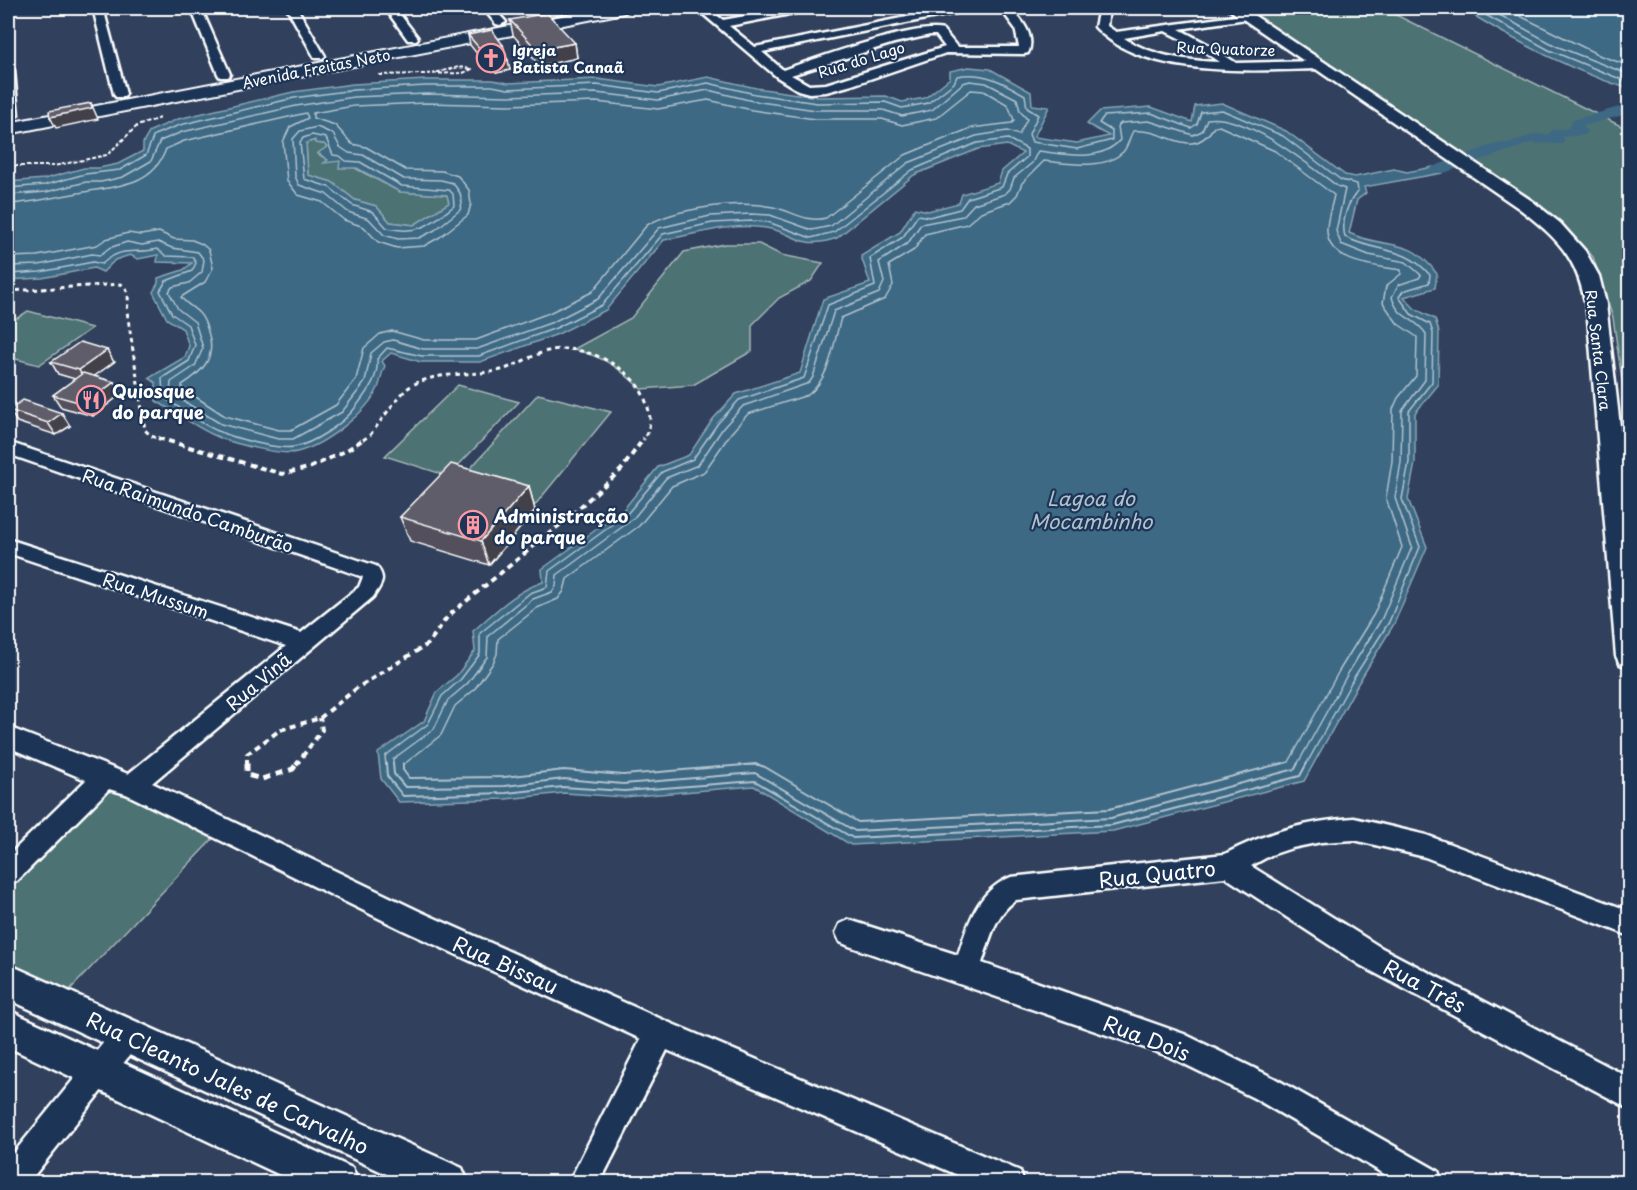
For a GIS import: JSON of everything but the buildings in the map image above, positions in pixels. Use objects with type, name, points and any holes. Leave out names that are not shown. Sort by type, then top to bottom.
[{"type":"main road","name":"Avenida Freitas Neto","points":[[9,120],[120,94],[224,74],[261,73],[319,56],[412,38],[447,37],[500,22],[570,8]]},
{"type":"main road","name":"Avenida Freitas Neto","points":[[9,120],[447,37],[624,8]]},
{"type":"street","points":[[98,8],[120,94]]},
{"type":"street","points":[[196,8],[224,74]]},
{"type":"street","points":[[292,8],[319,56]]},
{"type":"street","points":[[390,8],[412,38]]},
{"type":"street","points":[[488,8],[500,22]]},
{"type":"street","name":"Rua do Lago","points":[[700,8],[781,74],[802,87],[826,88],[953,48],[1025,51],[1021,27],[1005,8]]},
{"type":"street","points":[[720,24],[805,8]]},
{"type":"street","points":[[752,51],[966,8]]},
{"type":"street","name":"Rua Quatorze","points":[[1104,8],[1101,27],[1112,36],[1154,56],[1174,62],[1232,65],[1322,65]]},
{"type":"street","points":[[1112,36],[1169,29],[1240,12]]},
{"type":"street","name":"Rua Santa Clara","points":[[1240,12],[1322,65],[1526,205],[1563,237],[1583,263],[1589,276],[1596,311],[1618,512],[1629,656]]},
{"type":"street","points":[[1169,29],[1205,47],[1232,65]]},
{"type":"street","name":"Rua do Lago","points":[[781,74],[892,40],[933,31],[939,32],[953,48]]},
{"type":"street","points":[[8,70],[9,120]]},
{"type":"street","name":"Rua Raimundo Camburão","points":[[8,448],[369,571]]},
{"type":"street","name":"Rua Mussum","points":[[8,546],[304,643]]},
{"type":"street","name":"Rua Vinã","points":[[132,785],[366,592],[373,581],[373,576],[369,571]]},
{"type":"street","name":"Rua Bissau","points":[[8,737],[105,777],[132,785],[412,921],[660,1033],[1009,1182]]},
{"type":"street","points":[[8,873],[105,777]]},
{"type":"street","name":"Rua Quatro","points":[[966,971],[987,909],[997,897],[1011,889],[1228,865],[1264,846],[1321,831],[1354,829],[1426,846],[1629,924]]},
{"type":"street","name":"Rua Três","points":[[1228,865],[1371,956],[1629,1094]]},
{"type":"street","name":"Rua Dois","points":[[849,933],[966,971],[1174,1044],[1264,1088],[1427,1182]]},
{"type":"street","name":"Rua Cleanto Jales de Carvalho","points":[[8,981],[448,1182]]},
{"type":"street","points":[[8,1028],[338,1182]]},
{"type":"street","points":[[584,1182],[660,1033]]},
{"type":"street","points":[[10,1182],[127,1036]]},
{"type":"path","points":[[369,76],[464,73],[472,69],[459,67],[434,73]]},
{"type":"path","points":[[8,166],[54,166],[107,155],[137,126],[162,117]]},
{"type":"path","points":[[8,291],[121,284],[125,286],[129,292],[127,311],[145,430],[151,436],[282,474],[309,468],[347,450],[370,435],[410,386],[442,376],[498,371],[547,351],[565,348],[602,357],[641,388],[650,411],[650,430],[621,470],[568,518],[448,616],[428,644],[357,688],[320,718],[280,730],[247,754],[247,775],[262,779],[293,769],[322,730],[320,718]]},
{"type":"green space","points":[[1244,8],[1382,8],[1629,130],[1629,428],[1613,318],[1593,257],[1537,202]]},
{"type":"green space","points":[[316,140],[316,143],[327,147],[318,154],[328,160],[327,162],[340,160],[400,192],[447,195],[449,203],[414,225],[390,222],[376,206],[355,200],[332,182],[308,175],[306,143]]},
{"type":"green space","points":[[725,244],[759,244],[781,255],[823,263],[811,281],[779,298],[752,325],[752,351],[693,385],[641,389],[610,364],[574,349],[631,318],[684,252]]},
{"type":"green space","points":[[28,311],[92,328],[39,365],[8,357],[8,324]]},
{"type":"green space","points":[[458,385],[519,402],[448,476],[385,456]]},
{"type":"green space","points":[[538,394],[611,412],[535,505],[457,483]]},
{"type":"green space","points":[[105,777],[223,828],[65,995],[8,974],[8,871]]},
{"type":"water","points":[[1462,8],[1629,8],[1629,89],[1543,54]]},
{"type":"water","name":"Lagoa do Mocambinho","points":[[969,67],[990,69],[1031,92],[1032,105],[1049,107],[1034,137],[1077,143],[1109,136],[1087,124],[1100,111],[1151,107],[1192,122],[1195,106],[1222,103],[1286,131],[1345,175],[1355,177],[1394,169],[1407,172],[1433,167],[1442,173],[1364,187],[1366,193],[1357,200],[1349,233],[1407,248],[1426,261],[1437,274],[1435,288],[1404,297],[1415,309],[1435,319],[1439,332],[1438,385],[1415,413],[1415,463],[1408,499],[1427,547],[1394,624],[1304,781],[1113,831],[851,845],[754,786],[624,797],[564,793],[506,799],[399,802],[381,779],[378,753],[424,721],[437,692],[457,675],[475,651],[473,631],[514,596],[543,582],[542,569],[623,510],[658,467],[689,455],[713,419],[736,394],[800,373],[823,299],[870,283],[861,256],[900,232],[915,208],[928,211],[959,203],[962,194],[998,183],[1002,171],[1023,153],[1007,145],[978,149],[914,175],[837,238],[824,242],[806,242],[777,230],[740,226],[664,240],[606,310],[558,334],[480,362],[421,362],[391,353],[382,361],[385,366],[372,398],[354,418],[319,443],[290,453],[268,451],[223,439],[156,401],[156,383],[149,378],[185,357],[189,346],[183,329],[167,319],[153,292],[158,278],[183,270],[192,263],[157,262],[158,255],[138,259],[130,255],[115,260],[103,272],[94,268],[42,278],[8,280],[8,182],[44,179],[84,168],[118,164],[143,151],[143,143],[150,131],[178,119],[293,92],[353,84],[426,80],[493,80],[508,83],[597,79],[658,87],[708,77],[756,88],[818,97],[886,96],[902,102],[925,98],[950,78],[950,71]],"holes":[[[315,140],[315,143],[324,144],[327,147],[318,153],[328,160],[324,163],[340,161],[339,168],[357,168],[400,192],[447,195],[449,203],[414,225],[390,222],[376,206],[355,200],[332,182],[308,175],[306,143]]]},
{"type":"waterway","points":[[1438,170],[1497,148],[1514,146],[1526,140],[1535,138],[1557,141],[1554,136],[1558,133],[1580,132],[1575,127],[1578,123],[1630,108]]},
{"type":"place","name":"Igreja Batista Canaã","points":[[491,58]]},
{"type":"place","name":"Quiosque do parque","points":[[91,400]]},
{"type":"place","name":"Administração do parque","points":[[473,525]]}]
